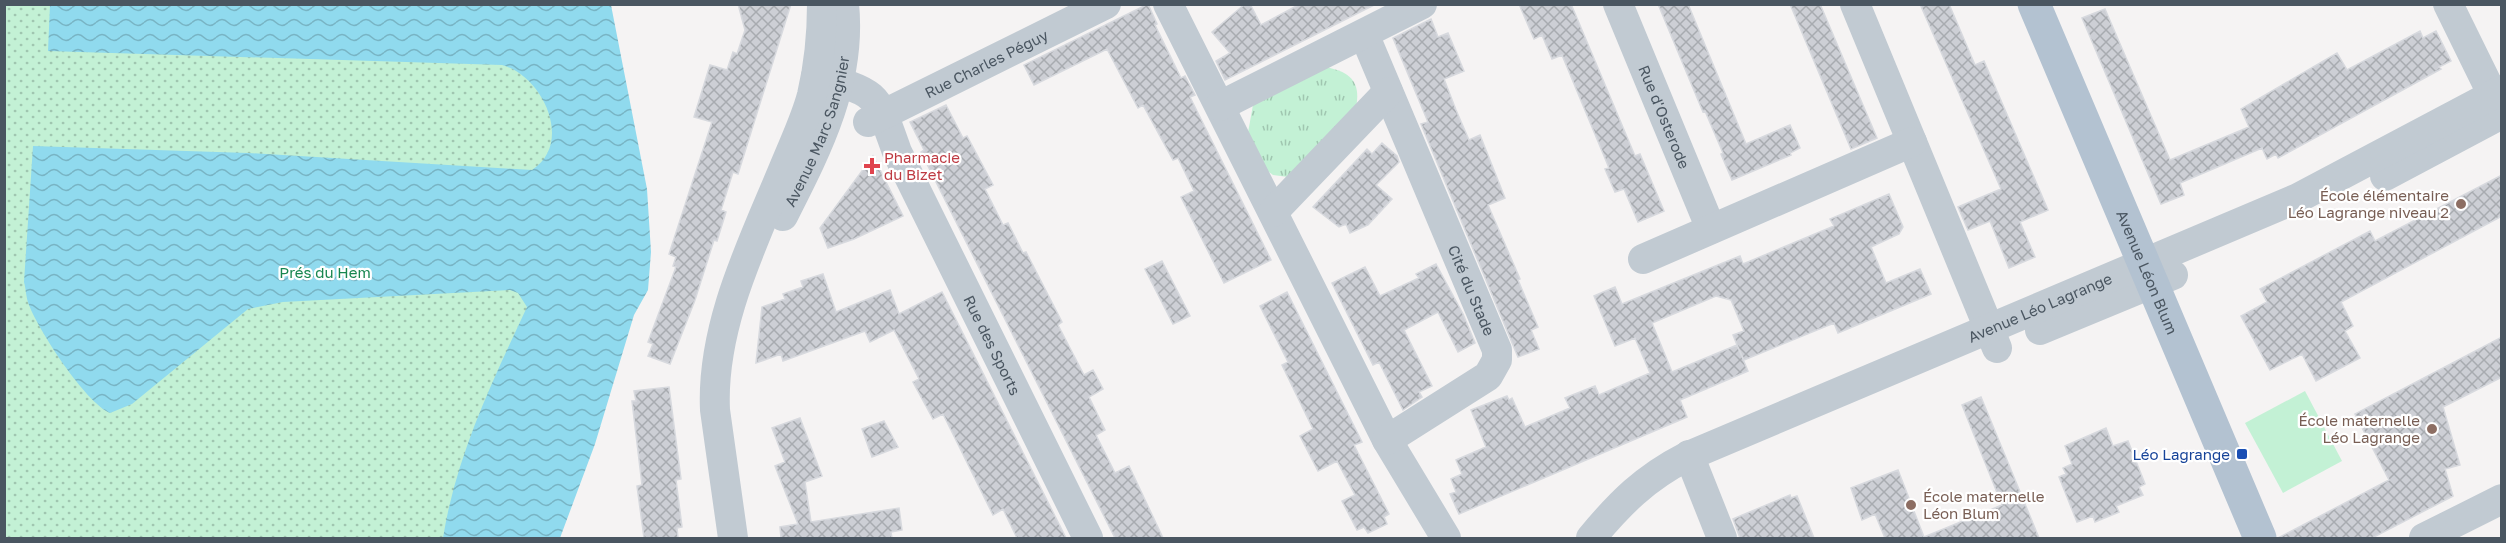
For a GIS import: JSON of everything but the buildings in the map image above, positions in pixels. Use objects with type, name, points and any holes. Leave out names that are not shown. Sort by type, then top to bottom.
[{"type":"main road","name":"Avenue Léon Blum","points":[[2013,4],[2260,538]]},
{"type":"main road","name":"Avenue Léon Blum","points":[[2034,4],[2237,538]]},
{"type":"street","name":"Avenue Marc Sangnier","points":[[822,4],[820,50],[825,90]]},
{"type":"street","name":"Avenue Marc Sangnier","points":[[733,538],[717,433],[714,392],[718,356],[728,316],[794,195],[818,145],[825,90],[846,32],[844,4]]},
{"type":"street","name":"Rue Charles Péguy","points":[[876,118],[1106,4]]},
{"type":"street","points":[[1168,4],[1387,440],[1446,538]]},
{"type":"street","points":[[1220,106],[1422,4]]},
{"type":"street","name":"Rue d'Osterode","points":[[1618,4],[1711,229]]},
{"type":"street","points":[[1855,4],[1993,338]]},
{"type":"street","points":[[2448,4],[2499,103]]},
{"type":"street","name":"Cité du Stade","points":[[1364,34],[1497,350],[1497,360],[1488,376],[1387,440]]},
{"type":"street","name":"Rue des Sports","points":[[825,90],[861,89],[871,95],[876,118],[897,152],[1088,538]]},
{"type":"street","points":[[1273,212],[1388,92]]},
{"type":"street","name":"Avenue Léo Lagrange","points":[[1590,538],[1635,503],[1693,465],[2139,278],[2314,213],[2499,103]]},
{"type":"street","points":[[1643,260],[1912,142]]},
{"type":"street","points":[[1693,465],[1722,538]]},
{"type":"street","points":[[2424,538],[2502,499]]},
{"type":"green space","name":"Prés du Hem","points":[[4,5],[600,5],[547,538],[5,538]]},
{"type":"green space","points":[[1325,67],[1342,72],[1353,81],[1357,94],[1355,112],[1288,177],[1273,175],[1262,167],[1247,138],[1253,105]]},
{"type":"green space","points":[[2305,391],[2342,461],[2283,493],[2245,423]]},
{"type":"water","points":[[50,5],[611,5],[647,189],[651,252],[648,290],[634,315],[595,444],[560,538],[443,538],[466,449],[488,391],[527,307],[518,293],[510,290],[283,302],[248,309],[132,404],[110,413],[88,395],[52,348],[34,317],[24,282],[33,146],[248,153],[532,170],[544,158],[551,144],[552,128],[541,96],[530,82],[517,72],[502,65],[48,51]]},
{"type":"place","name":"Pharmacie du Bizet","points":[[872,166]]},
{"type":"place","name":"École élémentaire Léo Lagrange niveau 2","points":[[2461,204]]},
{"type":"place","name":"École maternelle Léo Lagrange","points":[[2432,429]]},
{"type":"place","name":"Léo Lagrange","points":[[2242,454]]},
{"type":"place","name":"École maternelle Léon Blum","points":[[1911,505]]}]
